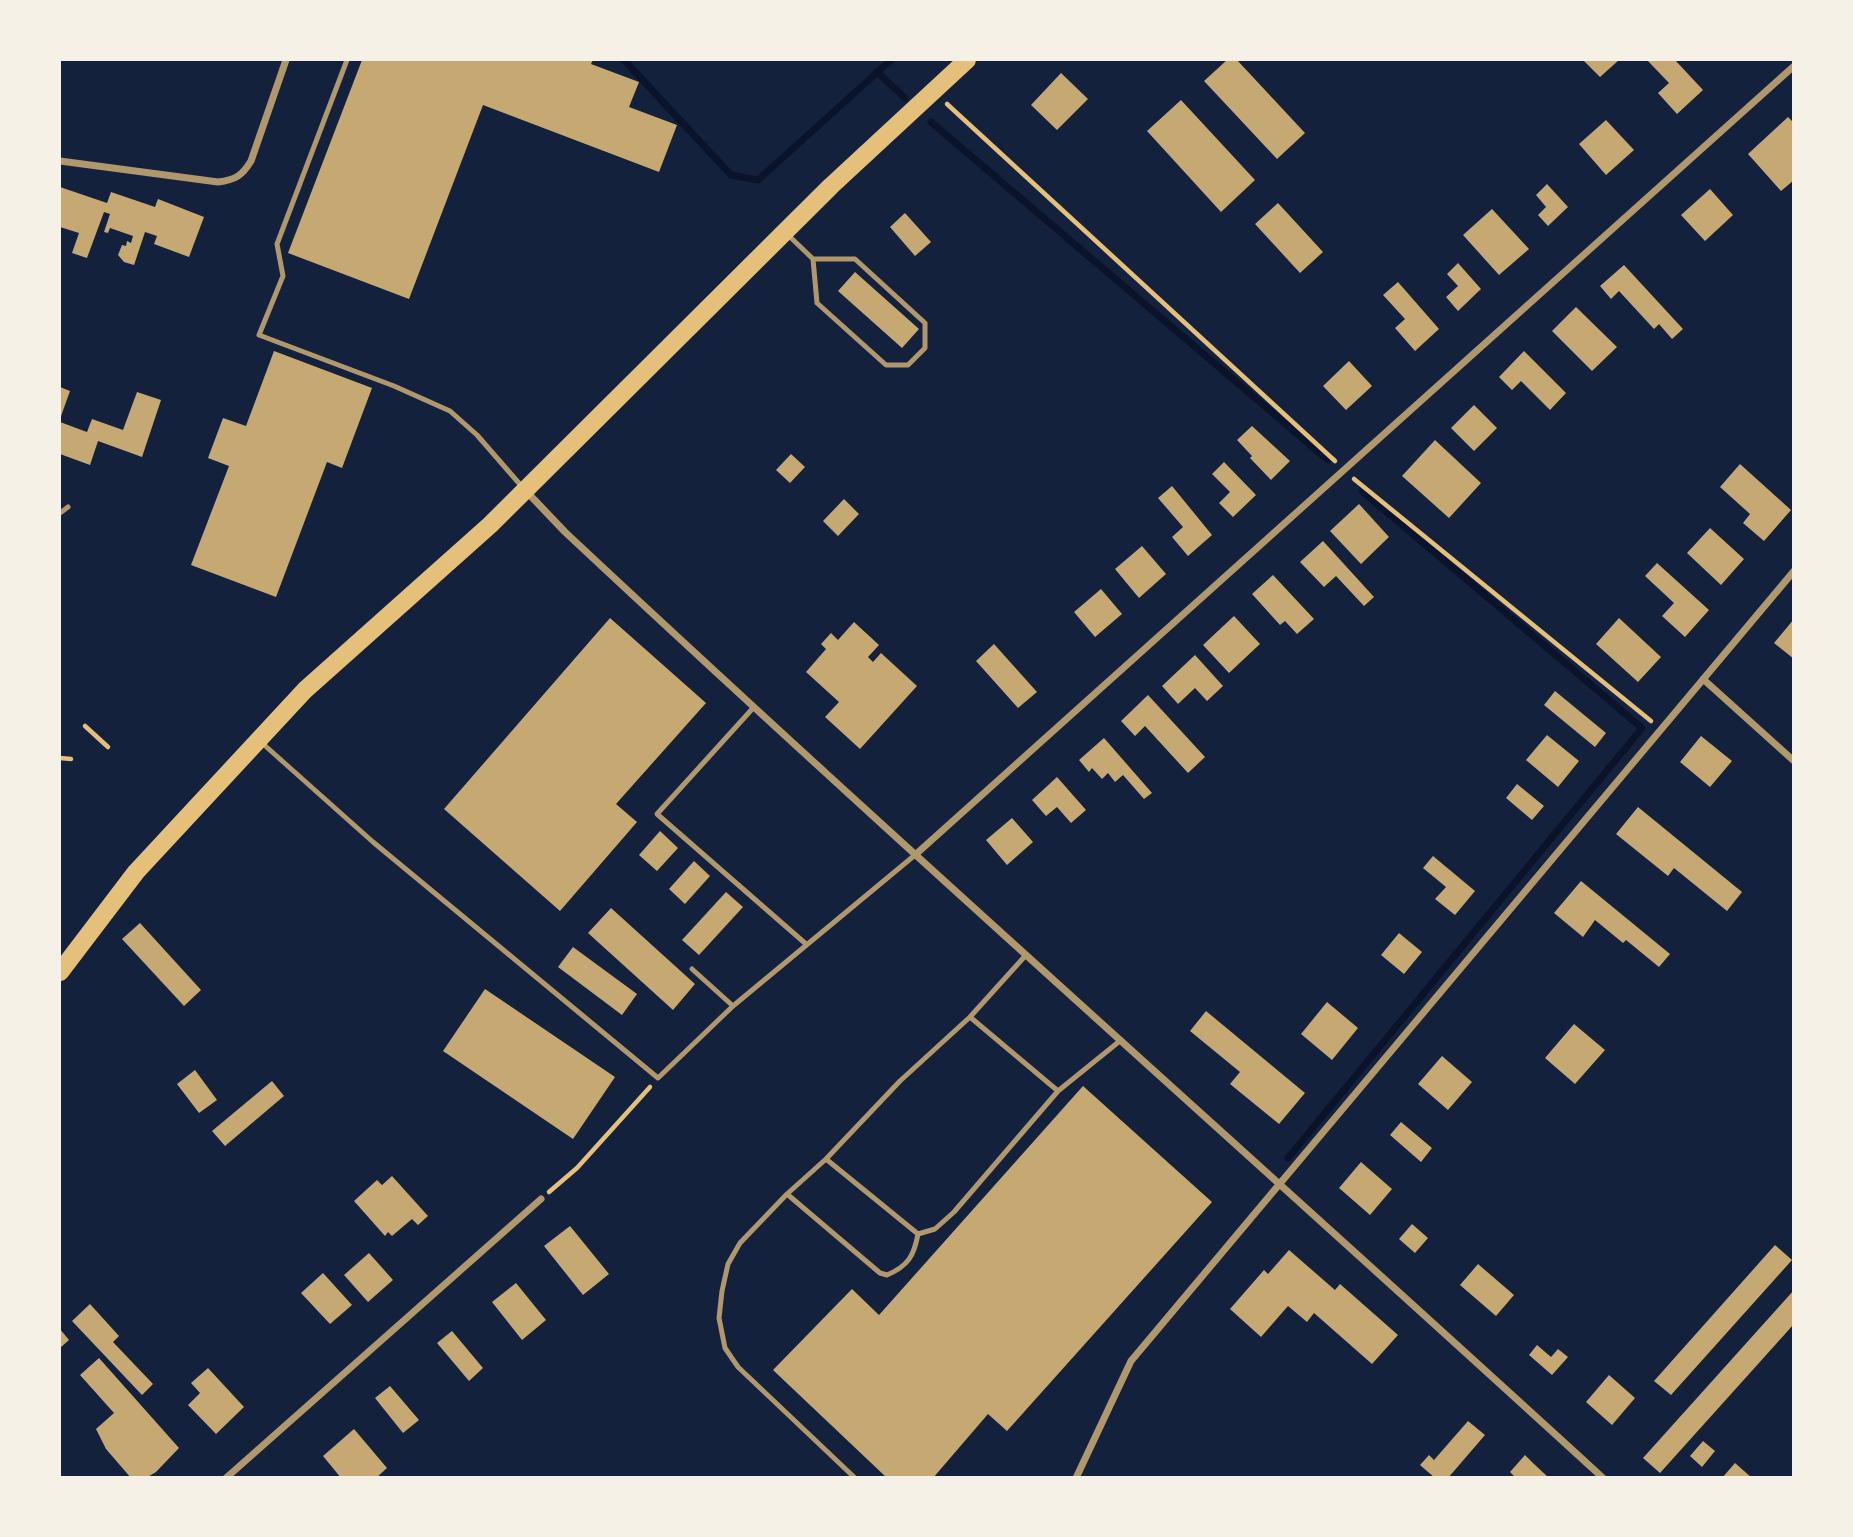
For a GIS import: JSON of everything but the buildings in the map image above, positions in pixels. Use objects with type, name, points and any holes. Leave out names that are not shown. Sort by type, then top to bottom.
[{"type":"main road","points":[[60,972],[136,872],[305,690],[491,525],[785,232],[967,60]]},
{"type":"street","points":[[60,161],[218,182],[234,180],[244,172],[251,161],[286,60]]},
{"type":"street","points":[[915,855],[1342,468],[1490,340],[1794,66]]},
{"type":"street","points":[[526,491],[565,532],[915,855],[1603,1478]]},
{"type":"street","points":[[1076,1478],[1131,1361],[1794,571]]},
{"type":"street","points":[[1703,679],[1794,761]]},
{"type":"street","points":[[226,1478],[541,1199]]},
{"type":"lane","points":[[346,60],[277,244],[283,276],[259,335],[394,386],[450,411],[477,435],[526,491]]},
{"type":"lane","points":[[785,232],[813,259],[817,303],[886,365],[908,365],[925,348],[925,323],[855,259],[813,259]]},
{"type":"lane","points":[[60,513],[68,507]]},
{"type":"lane","points":[[754,707],[657,814],[806,944]]},
{"type":"lane","points":[[257,739],[373,842],[658,1078],[733,1006],[915,855]]},
{"type":"lane","points":[[855,1478],[738,1367],[725,1348],[719,1318],[728,1264],[740,1243],[787,1194],[826,1159],[900,1081],[970,1017],[1026,955]]},
{"type":"lane","points":[[692,969],[733,1006]]},
{"type":"lane","points":[[970,1017],[1058,1091]]},
{"type":"lane","points":[[918,1234],[935,1229],[954,1212],[1058,1091],[1121,1040]]},
{"type":"lane","points":[[826,1159],[918,1234]]},
{"type":"lane","points":[[787,1194],[880,1273],[887,1275],[900,1270],[914,1255],[918,1234]]},
{"type":"path","points":[[934,91],[1342,468],[1660,728]]},
{"type":"path","points":[[85,726],[108,747]]},
{"type":"path","points":[[60,758],[71,759]]},
{"type":"path","points":[[541,1199],[577,1168],[658,1078]]},
{"type":"waterway","points":[[624,60],[731,175],[758,180],[891,60]]},
{"type":"waterway","points":[[877,72],[905,98]]},
{"type":"waterway","points":[[931,122],[1328,460]]},
{"type":"waterway","points":[[1288,1158],[1642,728],[1362,491]]}]
